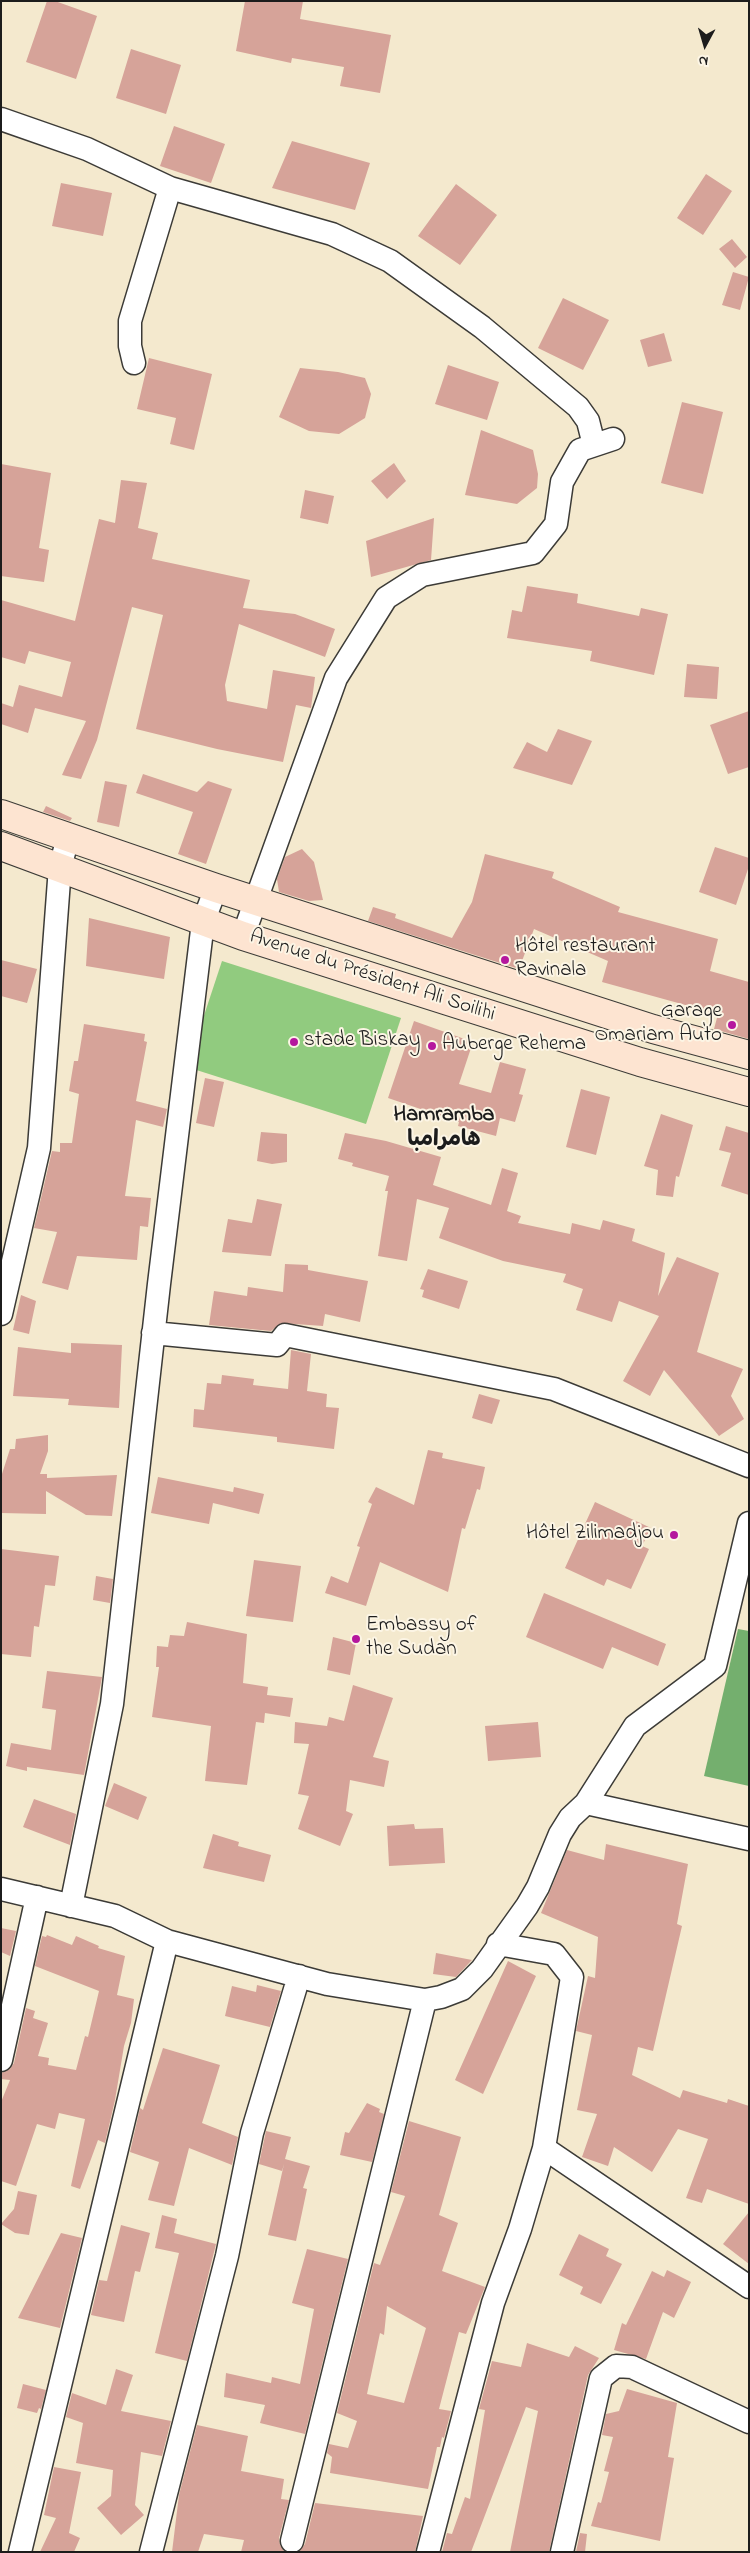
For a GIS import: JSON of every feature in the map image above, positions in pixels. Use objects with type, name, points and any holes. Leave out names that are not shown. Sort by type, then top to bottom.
[{"type":"street","points":[[1,119],[87,149],[170,188],[332,234],[390,261],[482,327],[578,407],[604,442],[580,450],[562,482],[556,524],[533,553],[422,575],[386,598],[336,678],[257,902],[243,936]]},
{"type":"street","points":[[134,363],[130,346],[130,321],[170,188]]},
{"type":"street","name":"Avenue du Président Ali Soilihi","points":[[1,814],[257,902],[653,1029],[749,1055]]},
{"type":"street","points":[[1,1314],[39,1148],[60,867],[68,838]]},
{"type":"street","name":"Avenue du Président Ali Soilihi","points":[[1,846],[243,936],[640,1062],[749,1092]]},
{"type":"street","points":[[71,1906],[112,1704],[153,1333],[203,922],[216,888]]},
{"type":"street","points":[[153,1333],[277,1345],[285,1335],[554,1389],[749,1466]]},
{"type":"street","points":[[1,1890],[116,1916],[167,1941],[376,1994],[425,2000],[441,1997],[462,1989],[482,1969],[538,1888],[560,1834],[570,1818],[586,1803],[635,1726],[715,1666],[749,1523]]},
{"type":"street","points":[[586,1803],[749,1839]]},
{"type":"street","points":[[1,2060],[38,1897]]},
{"type":"street","points":[[20,2552],[167,1941]]},
{"type":"street","points":[[428,2552],[493,2303],[520,2229],[544,2148],[572,1977],[554,1954],[498,1944]]},
{"type":"street","points":[[150,2552],[227,2256],[252,2133],[299,1976]]},
{"type":"street","points":[[292,2541],[425,2000]]},
{"type":"street","points":[[544,2148],[749,2287]]},
{"type":"street","points":[[562,2552],[600,2378],[616,2366],[632,2367],[749,2422]]},
{"type":"green space","name":"stade Biskay","points":[[222,961],[401,1018],[366,1124],[187,1067]]},
{"type":"green space","points":[[738,1629],[749,1631],[749,1786],[704,1776]]},
{"type":"building","points":[[47,1],[55,1],[97,16],[76,79],[26,62]]},
{"type":"building","points":[[245,1],[303,1],[300,19],[391,35],[380,93],[340,86],[344,67],[292,58],[291,63],[236,51]]},
{"type":"building","points":[[131,49],[181,65],[166,114],[116,98]]},
{"type":"building","points":[[174,126],[225,144],[211,183],[160,166]]},
{"type":"building","points":[[292,141],[370,163],[355,210],[272,188]]},
{"type":"building","points":[[706,174],[732,191],[703,235],[677,218]]},
{"type":"building","points":[[61,183],[112,193],[103,236],[52,226]]},
{"type":"building","points":[[456,184],[497,215],[460,265],[418,236]]},
{"type":"building","points":[[732,239],[747,257],[735,268],[719,249]]},
{"type":"building","points":[[733,272],[749,277],[740,310],[722,305]]},
{"type":"building","points":[[563,298],[609,320],[583,370],[538,348]]},
{"type":"building","points":[[664,333],[672,361],[648,367],[640,340]]},
{"type":"building","points":[[149,358],[212,374],[194,450],[170,444],[176,418],[137,409]]},
{"type":"building","points":[[448,365],[499,382],[487,420],[435,404]]},
{"type":"building","points":[[300,368],[338,372],[365,378],[371,394],[365,418],[339,434],[309,431],[279,417]]},
{"type":"building","points":[[682,402],[723,412],[703,494],[661,483]]},
{"type":"building","points":[[481,430],[533,450],[538,474],[537,488],[517,504],[465,495]]},
{"type":"building","points":[[394,463],[406,481],[387,499],[371,481]]},
{"type":"building","points":[[1,464],[51,473],[39,548],[49,550],[44,582],[1,576]]},
{"type":"building","points":[[121,480],[147,483],[138,528],[158,533],[152,559],[250,580],[243,608],[295,614],[335,629],[325,657],[239,624],[225,685],[227,701],[267,709],[273,670],[315,677],[311,708],[296,705],[283,762],[217,749],[136,729],[163,615],[132,607],[97,740],[81,779],[62,775],[86,721],[35,708],[28,733],[1,724],[1,703],[13,707],[19,685],[62,697],[71,662],[29,651],[25,664],[1,657],[1,600],[75,621],[99,519],[115,523]]},
{"type":"building","points":[[305,490],[334,496],[328,524],[300,518]]},
{"type":"building","points":[[434,518],[431,560],[371,577],[366,541]]},
{"type":"building","points":[[527,586],[578,594],[577,603],[639,616],[641,608],[668,614],[654,675],[590,661],[592,651],[507,638],[512,610],[522,612]]},
{"type":"building","points":[[687,664],[719,667],[717,699],[684,697]]},
{"type":"building","points":[[749,711],[749,767],[728,774],[710,725]]},
{"type":"building","points":[[558,729],[592,741],[572,785],[513,768],[527,742],[547,752]]},
{"type":"building","points":[[143,774],[197,792],[208,781],[232,789],[206,864],[178,854],[193,812],[136,793]]},
{"type":"building","points":[[105,781],[127,785],[119,827],[97,822]]},
{"type":"building","points":[[46,806],[72,818],[70,821],[43,812]]},
{"type":"building","points":[[715,847],[749,858],[749,866],[736,905],[699,892]]},
{"type":"building","points":[[302,849],[314,862],[323,900],[309,901],[279,892],[277,879],[285,857]]},
{"type":"building","points":[[485,854],[554,872],[552,878],[620,907],[618,912],[718,939],[710,971],[749,982],[749,1039],[714,1029],[718,1014],[602,982],[608,961],[534,929],[519,969],[368,921],[373,907],[396,914],[395,918],[452,938],[472,902]]},
{"type":"building","points":[[89,918],[170,937],[164,979],[86,966]]},
{"type":"building","points":[[1,960],[37,969],[27,1003],[1,996]]},
{"type":"building","points":[[414,1021],[473,1042],[459,1084],[491,1093],[500,1062],[526,1069],[519,1094],[523,1095],[515,1122],[500,1118],[496,1136],[458,1126],[459,1122],[388,1098]]},
{"type":"building","points":[[84,1024],[145,1034],[144,1041],[147,1042],[136,1101],[167,1109],[163,1127],[136,1120],[125,1196],[151,1198],[148,1227],[140,1226],[137,1260],[77,1256],[68,1290],[42,1283],[57,1232],[34,1228],[52,1151],[60,1152],[60,1143],[72,1143],[79,1094],[69,1091],[74,1061],[78,1061]]},
{"type":"building","points":[[205,1078],[224,1082],[214,1127],[196,1123]]},
{"type":"building","points":[[581,1089],[610,1097],[596,1155],[566,1147]]},
{"type":"building","points":[[661,1114],[693,1125],[679,1177],[676,1176],[673,1197],[656,1195],[658,1170],[644,1166]]},
{"type":"building","points":[[726,1126],[749,1133],[749,1195],[721,1186],[731,1153],[719,1150]]},
{"type":"building","points":[[261,1132],[287,1134],[287,1162],[272,1164],[257,1161]]},
{"type":"building","points":[[345,1133],[386,1141],[441,1157],[433,1185],[491,1205],[502,1168],[518,1173],[507,1211],[521,1216],[518,1223],[570,1234],[572,1223],[600,1230],[603,1220],[635,1229],[632,1241],[665,1253],[658,1296],[677,1257],[719,1273],[697,1352],[743,1369],[731,1396],[744,1419],[719,1436],[664,1370],[650,1396],[623,1381],[659,1316],[619,1301],[612,1322],[576,1310],[583,1289],[563,1282],[566,1274],[503,1261],[439,1238],[449,1208],[417,1199],[407,1261],[378,1256],[388,1191],[385,1191],[389,1176],[352,1166],[353,1163],[338,1159]]},
{"type":"building","points":[[257,1199],[282,1204],[271,1256],[222,1252],[228,1219],[252,1223]]},
{"type":"building","points":[[285,1264],[308,1265],[308,1270],[368,1281],[360,1322],[325,1314],[323,1326],[281,1323],[271,1331],[209,1325],[214,1291],[247,1296],[248,1287],[283,1292]]},
{"type":"building","points":[[428,1269],[468,1281],[459,1309],[422,1297],[424,1290],[420,1289]]},
{"type":"building","points":[[21,1295],[36,1301],[29,1334],[13,1330]]},
{"type":"building","points":[[71,1343],[122,1345],[119,1408],[68,1405],[69,1399],[13,1396],[18,1347],[71,1353]]},
{"type":"building","points":[[291,1350],[311,1354],[307,1391],[327,1394],[326,1407],[339,1408],[334,1449],[277,1442],[277,1437],[193,1427],[194,1409],[204,1410],[207,1383],[221,1384],[222,1375],[254,1379],[253,1385],[288,1389]]},
{"type":"building","points":[[479,1394],[500,1400],[492,1424],[472,1418]]},
{"type":"building","points":[[48,1435],[48,1451],[40,1474],[47,1474],[47,1478],[117,1475],[112,1516],[86,1515],[46,1491],[46,1514],[1,1513],[1,1477],[10,1449],[15,1449],[16,1439]]},
{"type":"building","points":[[428,1450],[443,1453],[442,1458],[485,1467],[480,1490],[477,1489],[465,1529],[462,1528],[448,1592],[380,1562],[366,1606],[325,1593],[331,1576],[348,1583],[360,1547],[357,1546],[372,1504],[368,1502],[376,1487],[414,1505]]},
{"type":"building","points":[[158,1477],[233,1492],[234,1487],[264,1494],[259,1514],[213,1503],[209,1524],[151,1513]]},
{"type":"building","points":[[595,1502],[651,1528],[642,1546],[649,1549],[631,1589],[607,1579],[604,1586],[565,1568]]},
{"type":"building","points":[[1,1549],[59,1556],[55,1586],[45,1585],[39,1627],[34,1626],[31,1657],[1,1654]]},
{"type":"building","points":[[254,1560],[301,1566],[293,1622],[246,1616]]},
{"type":"building","points":[[96,1576],[113,1579],[110,1603],[93,1600]]},
{"type":"building","points":[[544,1593],[666,1644],[658,1666],[612,1647],[603,1669],[526,1637]]},
{"type":"building","points":[[187,1622],[247,1634],[243,1683],[268,1687],[267,1695],[293,1698],[290,1717],[265,1713],[264,1723],[256,1722],[247,1785],[205,1781],[211,1726],[152,1717],[159,1667],[156,1667],[157,1646],[168,1647],[170,1635],[184,1636]]},
{"type":"building","points":[[333,1637],[356,1643],[350,1675],[327,1670]]},
{"type":"building","points":[[47,1671],[102,1677],[84,1775],[27,1767],[27,1771],[6,1766],[11,1743],[51,1750],[56,1710],[42,1708]]},
{"type":"building","points":[[353,1685],[393,1698],[373,1757],[389,1761],[384,1787],[350,1780],[346,1811],[353,1814],[340,1846],[298,1829],[309,1796],[298,1794],[309,1744],[294,1743],[295,1722],[327,1726],[329,1717],[344,1721]]},
{"type":"building","points":[[538,1722],[541,1757],[488,1761],[485,1726]]},
{"type":"building","points":[[114,1783],[147,1797],[138,1820],[105,1806]]},
{"type":"building","points":[[34,1799],[76,1814],[70,1845],[23,1827]]},
{"type":"building","points":[[414,1824],[415,1829],[443,1828],[445,1863],[389,1866],[387,1826]]},
{"type":"building","points":[[213,1834],[239,1842],[238,1846],[271,1855],[264,1882],[203,1868]]},
{"type":"building","points":[[606,1844],[688,1864],[677,1924],[682,1926],[653,2051],[638,2047],[632,2075],[680,2098],[683,2090],[727,2103],[728,2099],[749,2106],[749,2204],[707,2189],[702,2203],[686,2198],[708,2139],[678,2129],[652,2172],[614,2147],[608,2166],[582,2157],[597,2114],[577,2110],[592,2035],[576,2031],[588,1976],[595,1978],[598,1937],[541,1913],[567,1850],[604,1860]]},
{"type":"building","points":[[1,1928],[16,1931],[10,1956],[1,1952]]},
{"type":"building","points":[[47,1935],[72,1945],[76,1936],[99,1946],[98,1948],[125,1956],[117,1995],[134,1999],[131,2023],[124,2046],[115,2100],[105,2143],[98,2140],[80,2189],[71,2186],[85,2119],[59,2113],[55,2129],[37,2124],[16,2186],[1,2181],[1,2102],[10,2080],[1,2079],[1,2073],[10,2069],[14,2063],[26,2008],[35,2011],[33,2018],[48,2023],[38,2056],[49,2058],[48,2065],[76,2070],[85,2036],[88,2037],[99,1991],[35,1966],[42,1936],[46,1937]]},
{"type":"building","points":[[436,1953],[472,1960],[456,1977],[433,1974]]},
{"type":"building","points":[[508,1961],[536,1976],[483,2094],[455,2080]]},
{"type":"building","points":[[257,1985],[281,1991],[270,2027],[225,2016],[232,1986],[256,1992]]},
{"type":"building","points":[[163,2048],[220,2065],[202,2123],[238,2137],[232,2165],[189,2148],[174,2206],[148,2200],[159,2162],[130,2152],[140,2108],[143,2110]]},
{"type":"building","points":[[367,2103],[380,2109],[379,2112],[384,2114],[372,2162],[340,2155],[345,2132],[349,2133]]},
{"type":"building","points":[[409,2121],[461,2137],[439,2215],[458,2223],[442,2271],[485,2287],[466,2334],[459,2332],[439,2409],[451,2411],[444,2438],[442,2437],[440,2447],[437,2447],[428,2489],[330,2473],[332,2457],[327,2453],[329,2444],[348,2448],[357,2421],[337,2413],[374,2263],[380,2265],[405,2196],[391,2192]],"holes":[[[387,2306],[426,2328],[404,2403],[367,2394],[380,2333],[384,2335]]]},
{"type":"building","points":[[266,2131],[291,2137],[285,2159],[310,2166],[303,2188],[307,2189],[296,2241],[268,2235],[284,2164],[282,2171],[259,2164]]},
{"type":"building","points":[[18,2191],[37,2195],[29,2235],[15,2233],[1,2224],[14,2209]]},
{"type":"building","points":[[749,2212],[749,2264],[723,2244]]},
{"type":"building","points":[[162,2215],[177,2219],[174,2233],[216,2244],[187,2361],[155,2353],[179,2253],[155,2248]]},
{"type":"building","points":[[121,2225],[150,2233],[140,2272],[135,2271],[124,2322],[91,2315],[99,2280],[107,2281]]},
{"type":"building","points":[[61,2233],[82,2238],[60,2328],[18,2318]]},
{"type":"building","points":[[579,2234],[609,2249],[606,2256],[622,2264],[601,2304],[580,2294],[583,2287],[559,2275]]},
{"type":"building","points":[[307,2249],[348,2259],[305,2434],[260,2423],[265,2405],[224,2397],[226,2373],[271,2383],[272,2377],[300,2384],[314,2309],[292,2303]]},
{"type":"building","points":[[667,2270],[691,2282],[674,2318],[663,2312],[646,2359],[614,2350],[622,2323],[626,2325],[652,2271],[664,2277]]},
{"type":"building","points":[[527,2343],[569,2357],[575,2346],[599,2358],[588,2375],[549,2552],[510,2552],[538,2411],[526,2407],[471,2552],[442,2552],[447,2533],[452,2534],[465,2497],[470,2499],[485,2410],[479,2409],[492,2361],[521,2367]]},
{"type":"building","points":[[116,2369],[133,2375],[121,2411],[171,2421],[162,2456],[141,2452],[135,2505],[144,2515],[121,2535],[97,2508],[111,2496],[113,2470],[76,2463],[83,2423],[66,2417],[72,2393],[106,2405]]},
{"type":"building","points":[[23,2384],[46,2390],[41,2409],[39,2408],[37,2413],[17,2408]]},
{"type":"building","points":[[627,2389],[677,2403],[668,2457],[674,2458],[660,2541],[591,2526],[598,2502],[601,2503],[609,2472],[604,2471],[613,2437],[602,2435],[606,2414],[619,2411]]},
{"type":"building","points":[[197,2425],[248,2436],[241,2471],[284,2479],[281,2499],[289,2500],[279,2538],[280,2545],[285,2552],[241,2552],[244,2540],[204,2534],[198,2552],[172,2552],[179,2495]]},
{"type":"building","points":[[54,2467],[81,2472],[69,2533],[80,2538],[74,2552],[40,2552],[56,2518],[44,2515]]},
{"type":"building","points":[[315,2503],[423,2516],[415,2552],[299,2552],[305,2544]]},
{"type":"building","points":[[580,2533],[587,2534],[585,2552],[576,2552]]},
{"type":"place","name":"Hôtel restaurant Ravinala","points":[[505,960]]},
{"type":"place","name":"Garage Omariam Auto","points":[[732,1025]]},
{"type":"place","name":"stade Biskay","points":[[294,1042]]},
{"type":"place","name":"Auberge Rehema","points":[[432,1046]]},
{"type":"place","name":"Hôtel Zilimadjou","points":[[674,1535]]},
{"type":"place","name":"Embassy of the Sudan","points":[[356,1639]]},
{"type":"district","name":"Hamramba هامرامبا","points":[[444,1128]]}]
